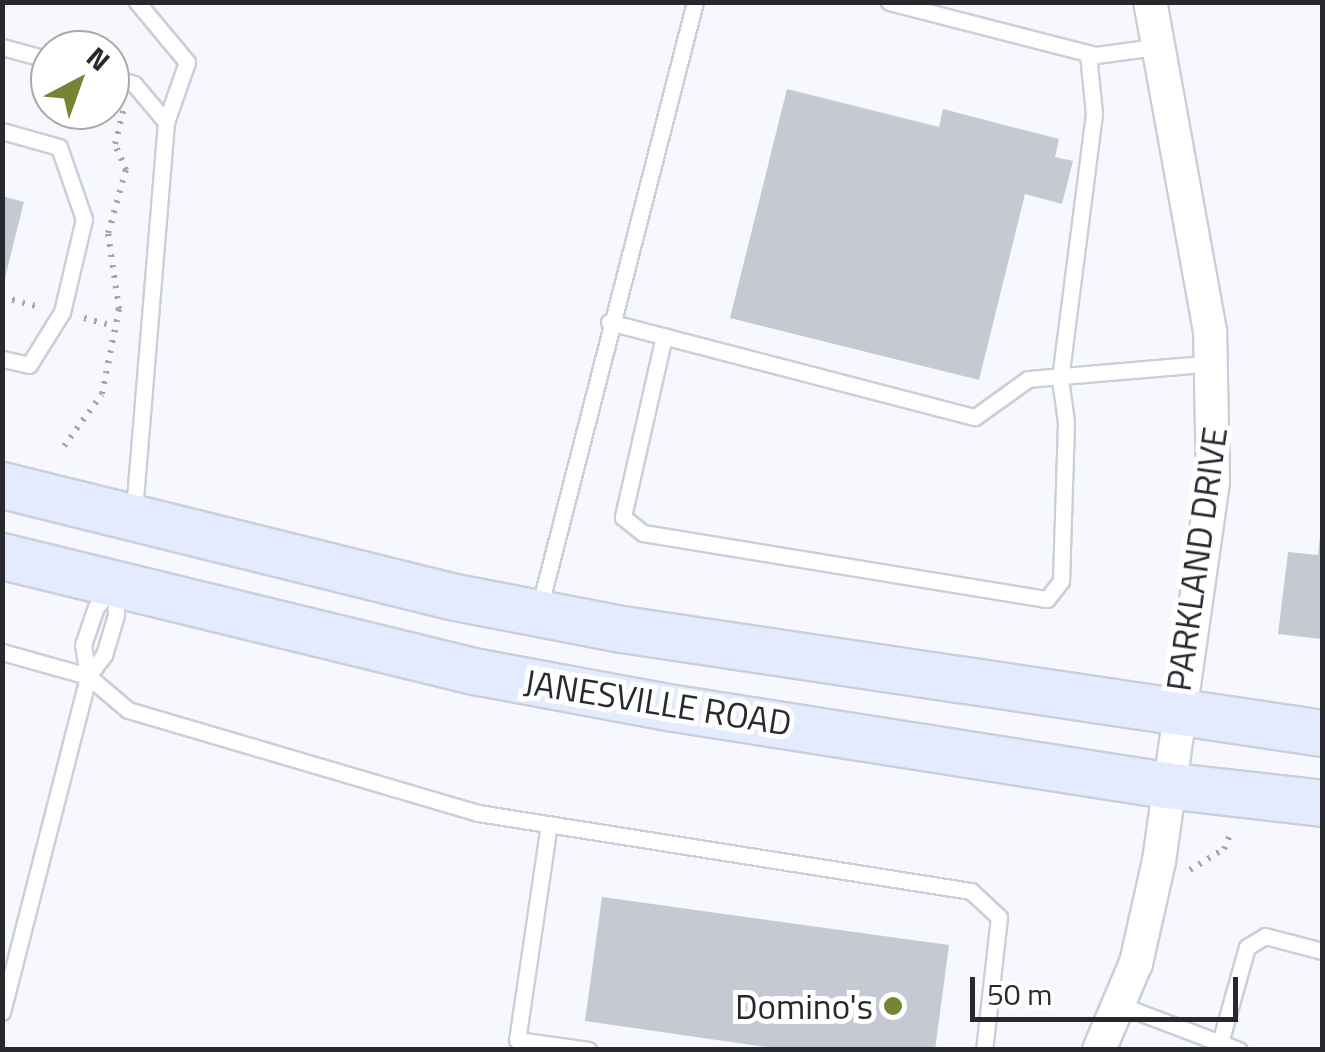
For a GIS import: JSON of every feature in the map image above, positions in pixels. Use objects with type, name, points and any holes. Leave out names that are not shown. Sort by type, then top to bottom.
[{"type":"main road","name":"JANESVILLE ROAD","points":[[2,484],[134,520],[538,612],[1322,733]]},
{"type":"main road","points":[[115,585],[134,520]]},
{"type":"main road","name":"JANESVILLE ROAD","points":[[2,556],[480,672],[1165,786],[1322,803]]},
{"type":"street","name":"PARKLAND DRIVE","points":[[1100,1050],[1120,1005],[1159,861],[1165,786],[1213,482],[1212,363],[1196,241],[1155,47],[1150,2]]},
{"type":"lane","points":[[134,520],[166,122],[187,62],[137,2]]},
{"type":"lane","points":[[538,612],[610,322],[696,2]]},
{"type":"lane","points":[[889,2],[1088,54],[1155,47]]},
{"type":"lane","points":[[2,47],[30,55]]},
{"type":"lane","points":[[664,336],[623,516],[643,533],[1046,600],[1061,581],[1066,422],[1060,379],[1094,114],[1088,54]]},
{"type":"lane","points":[[130,83],[166,122]]},
{"type":"lane","points":[[2,131],[60,147],[84,218],[62,312],[29,366],[2,358]]},
{"type":"lane","points":[[610,322],[976,417],[1028,379],[1212,363]]},
{"type":"lane","points":[[2,1012],[88,676],[83,645],[96,607],[115,585]]},
{"type":"lane","points":[[2,652],[88,676],[128,710],[478,813],[971,891],[1000,918],[984,1050]]},
{"type":"lane","points":[[548,824],[517,1040],[588,1050]]},
{"type":"lane","points":[[1220,1046],[1247,947],[1266,936],[1322,952]]},
{"type":"lane","points":[[1120,1005],[1220,1046],[1240,1050]]},
{"type":"path","points":[[64,446],[102,394],[118,308],[108,233],[126,170],[114,144],[118,130]]},
{"type":"path","points":[[2,297],[40,307]]},
{"type":"path","points":[[83,318],[114,326]]},
{"type":"building","points":[[787,89],[939,127],[943,109],[1059,139],[1055,157],[1073,161],[1062,204],[1025,194],[979,380],[730,318]]},
{"type":"building","points":[[2,196],[24,202],[4,282],[2,282]]},
{"type":"building","points":[[1320,537],[1322,639],[1278,634],[1288,552],[1318,555]]},
{"type":"building","points":[[602,897],[949,945],[935,1050],[787,1050],[585,1021]]},
{"type":"place","name":"Domino's","points":[[893,1006]]}]
